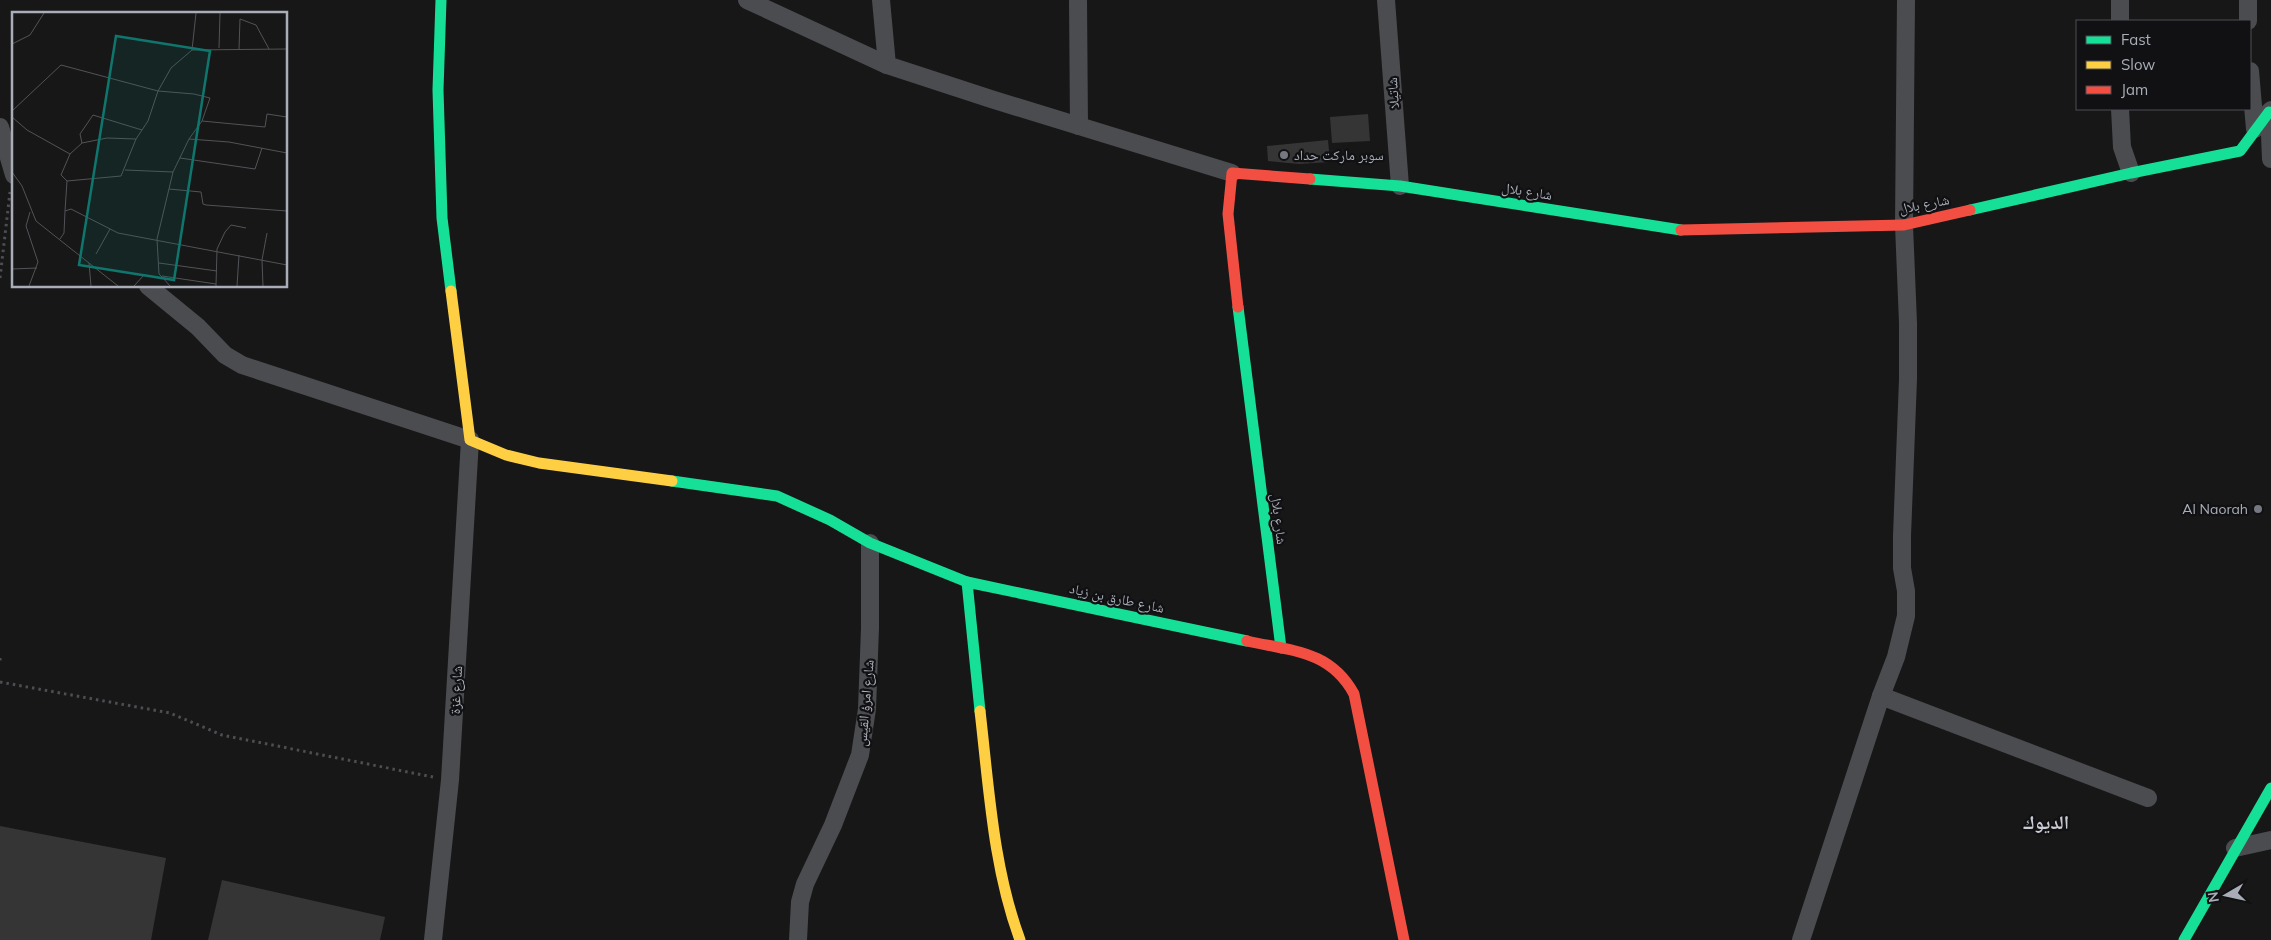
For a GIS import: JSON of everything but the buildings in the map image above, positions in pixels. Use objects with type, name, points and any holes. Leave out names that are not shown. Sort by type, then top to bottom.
[{"type":"street","points":[[150,288],[198,328],[225,356],[242,364],[470,440],[442,218],[438,90],[441,0]]},
{"type":"street","points":[[747,0],[888,65],[1232,173]]},
{"type":"street","points":[[881,0],[888,65]]},
{"type":"street","points":[[1078,0],[1079,126]]},
{"type":"street","name":"شاتيلا","points":[[1386,0],[1400,186]]},
{"type":"street","points":[[1801,940],[1881,696],[1896,657],[1906,616],[1906,591],[1902,568],[1902,536],[1908,322],[1904,225],[1906,0]]},
{"type":"street","points":[[2120,0],[2120,20]]},
{"type":"street","points":[[2248,0],[2248,20]]},
{"type":"street","points":[[2251,83],[2255,129]]},
{"type":"street","points":[[2120,110],[2122,147],[2131,173]]},
{"type":"street","points":[[2240,151],[2270,111]]},
{"type":"street","points":[[2270,111],[2271,159]]},
{"type":"street","points":[[0,127],[9,174]]},
{"type":"street","points":[[2240,151],[2252,150],[2271,166]]},
{"type":"street","name":"شارع بلال","points":[[1281,648],[1247,386],[1228,214],[1232,173],[1400,186],[1673,230],[1904,225],[2131,173],[2240,151]]},
{"type":"street","name":"شارع طارق بن زياد","points":[[470,440],[506,455],[538,463],[778,496],[830,520],[870,543],[923,566],[967,582],[1281,648],[1326,661],[1345,676],[1354,694],[1404,940]]},
{"type":"street","name":"شارع غزة","points":[[433,940],[450,780],[470,440]]},
{"type":"street","name":"شارع امرؤ القيس","points":[[798,940],[800,902],[805,884],[833,825],[860,755],[867,709],[870,628],[870,543]]},
{"type":"street","points":[[967,582],[980,716],[999,866],[1009,912],[1020,940]]},
{"type":"street","points":[[1881,696],[2148,798]]},
{"type":"street","points":[[2184,940],[2271,788]]},
{"type":"street","points":[[2235,848],[2271,840]]},
{"type":"path","points":[[0,278],[9,174]]},
{"type":"path","points":[[0,682],[170,713],[222,736],[450,780]]},
{"type":"traffic: fast","points":[[441,0],[438,90],[442,218],[451,291]]},
{"type":"traffic: fast","points":[[1970,210],[2131,173],[2240,151],[2269,112]]},
{"type":"traffic: fast","points":[[1310,179],[1400,186],[1681,230]]},
{"type":"traffic: fast","points":[[1238,307],[1281,648]]},
{"type":"traffic: fast","points":[[672,481],[777,496],[830,520],[870,543],[967,582]]},
{"type":"traffic: fast","points":[[980,711],[967,582],[1247,641]]},
{"type":"traffic: fast","points":[[2184,940],[2271,788]]},
{"type":"traffic: slow","points":[[451,291],[470,440],[506,455],[539,463],[672,481]]},
{"type":"traffic: slow","points":[[980,711],[989,798],[998,856],[1011,912],[1020,940]]},
{"type":"traffic: jam","points":[[1238,307],[1228,214],[1232,173],[1310,179]]},
{"type":"traffic: jam","points":[[1681,230],[1904,225],[1970,210]]},
{"type":"traffic: jam","points":[[1247,641],[1294,651],[1321,661],[1333,669],[1354,694],[1404,940]]},
{"type":"place","name":"سوبر ماركت حداد","points":[[1284,155]]},
{"type":"place","name":"Al Naorah","points":[[2258,509]]},
{"type":"district","name":"الديوك","points":[[2046,822]]}]
